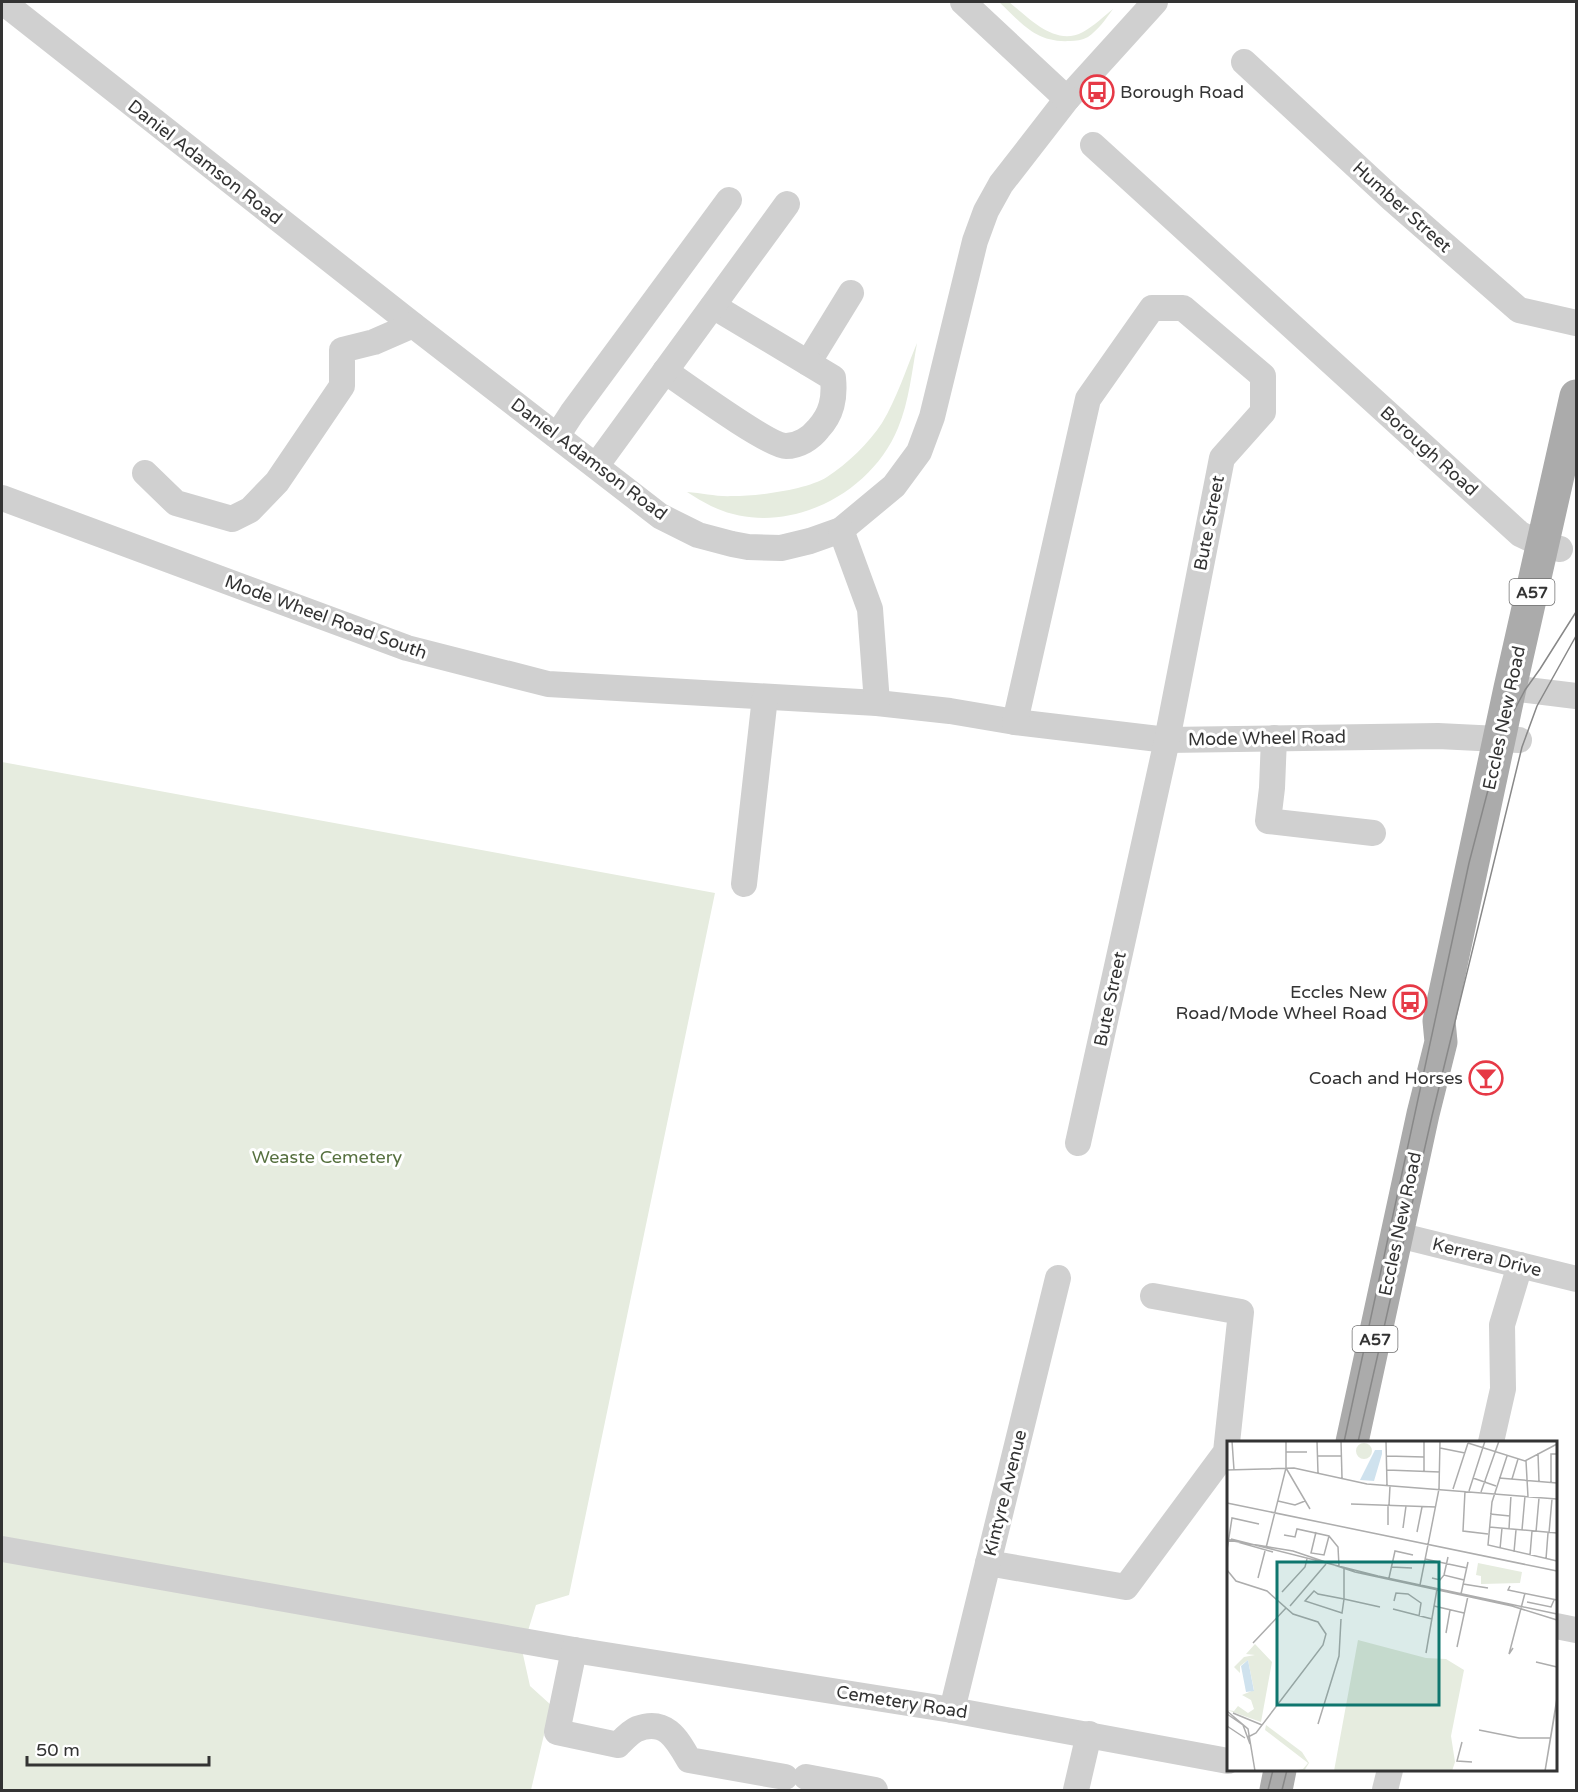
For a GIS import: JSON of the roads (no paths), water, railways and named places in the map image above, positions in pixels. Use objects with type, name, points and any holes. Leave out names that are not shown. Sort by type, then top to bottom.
[{"type":"main road","name":"Eccles New Road","points":[[1552,547],[1550,507],[1576,396]]},
{"type":"main road","name":"Eccles New Road","points":[[1352,1441],[1441,1042],[1439,1021],[1509,739],[1552,547],[1576,480]]},
{"type":"street","name":"Daniel Adamson Road","points":[[3,2],[660,516],[698,535],[732,544],[781,548],[804,543],[841,530],[894,486],[919,452],[932,417],[975,241],[986,211],[1001,184],[1067,99],[1155,2]]},
{"type":"street","points":[[963,2],[1067,99]]},
{"type":"street","name":"Humber Street","points":[[1244,62],[1392,199],[1519,310],[1576,323]]},
{"type":"street","name":"Borough Road","points":[[1093,145],[1520,534],[1552,547]]},
{"type":"street","points":[[557,436],[574,409],[729,200]]},
{"type":"street","points":[[596,466],[787,204]]},
{"type":"street","points":[[808,363],[851,293]]},
{"type":"street","points":[[664,371],[758,433],[784,446],[799,444],[813,436],[827,419],[834,394],[833,378],[713,306]]},
{"type":"street","name":"Bute Street","points":[[1015,722],[1088,399],[1152,308],[1183,308],[1263,375],[1263,412],[1222,458],[1167,740],[1078,1143]]},
{"type":"street","points":[[145,473],[176,502],[232,519],[249,510],[277,482],[342,386],[342,350],[374,342],[413,325]]},
{"type":"street","name":"Mode Wheel Road South","points":[[2,498],[407,648],[548,684],[878,703],[950,711]]},
{"type":"street","points":[[841,530],[870,609],[878,703]]},
{"type":"street","points":[[1520,689],[1576,696]]},
{"type":"street","points":[[744,884],[765,697]]},
{"type":"street","name":"Mode Wheel Road","points":[[950,711],[1015,722],[1167,740],[1438,736],[1509,739]]},
{"type":"street","points":[[1274,738],[1268,821],[1373,832]]},
{"type":"street","name":"Kerrera Drive","points":[[1398,1235],[1576,1279]]},
{"type":"street","points":[[1491,1441],[1503,1389],[1502,1325],[1520,1264]]},
{"type":"street","name":"Kintyre Avenue","points":[[952,1710],[1058,1278]]},
{"type":"street","points":[[1153,1296],[1241,1312],[1227,1441]]},
{"type":"street","points":[[988,1563],[1126,1587],[1226,1452],[1227,1443]]},
{"type":"street","name":"Cemetery Road","points":[[2,1549],[574,1650],[952,1710],[1227,1761]]},
{"type":"street","points":[[1557,1626],[1576,1630]]},
{"type":"street","points":[[574,1650],[557,1732],[618,1745],[635,1730],[650,1727],[666,1729],[675,1737],[689,1760],[875,1791]]},
{"type":"street","points":[[1076,1791],[1089,1734]]},
{"type":"street","points":[[1386,1791],[1390,1771]]},
{"type":"tram line","points":[[1344,1441],[1469,863],[1500,744],[1509,720],[1525,690],[1576,612]]},
{"type":"tram line","points":[[1358,1441],[1432,1116],[1522,747],[1537,706],[1576,636]]},
{"type":"tram line","points":[[1268,1790],[1273,1771]]},
{"type":"tram line","points":[[1282,1790],[1287,1771]]},
{"type":"place","name":"Borough Road","points":[[1097,92]]},
{"type":"place","name":"Eccles New Road/Mode Wheel Road","points":[[1410,1002]]},
{"type":"place","name":"Coach and Horses","points":[[1486,1078]]},
{"type":"park label","name":"Weaste Cemetery","points":[[327,1157]]}]
